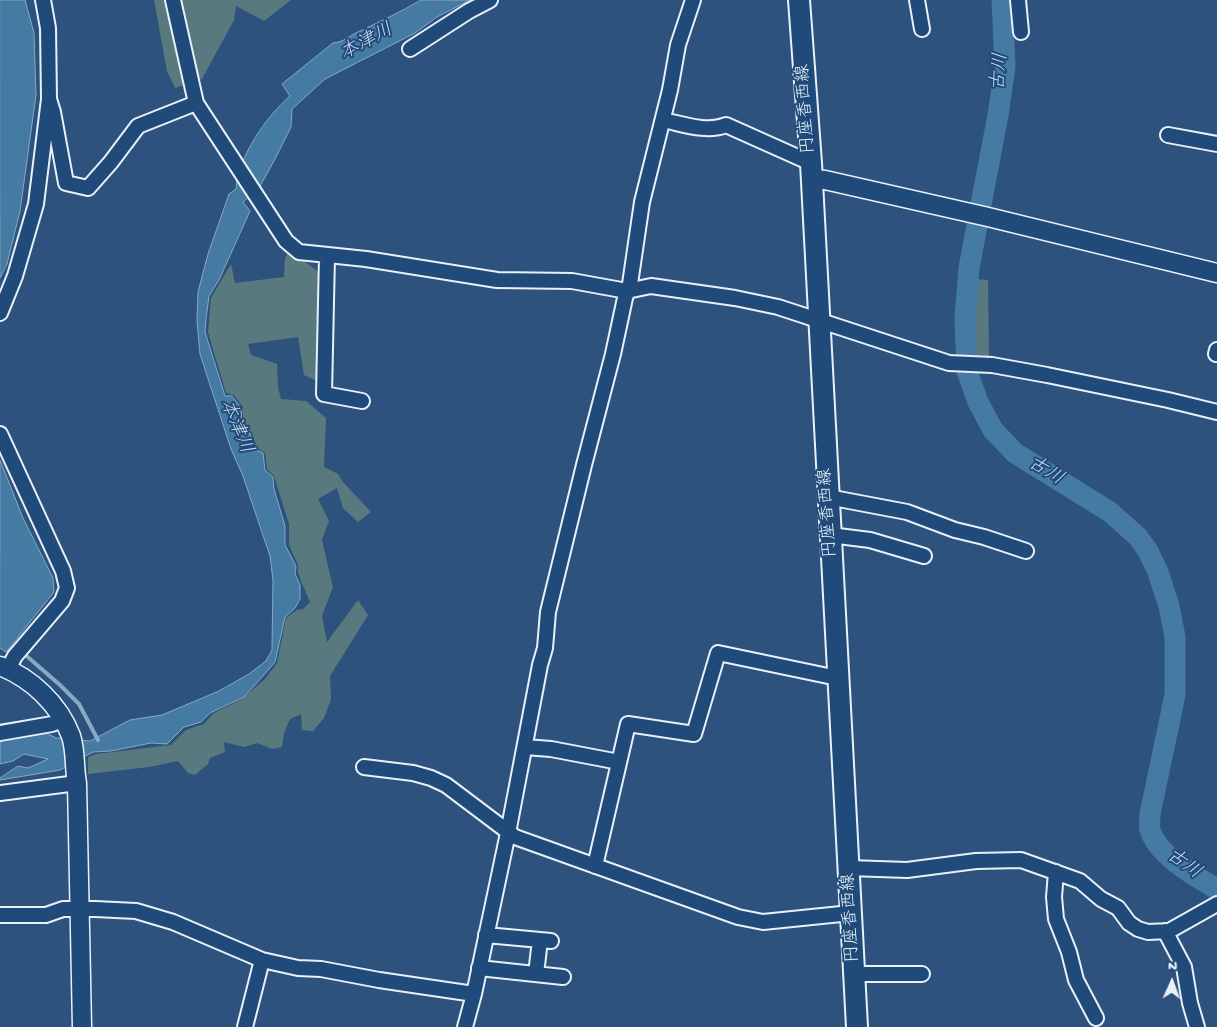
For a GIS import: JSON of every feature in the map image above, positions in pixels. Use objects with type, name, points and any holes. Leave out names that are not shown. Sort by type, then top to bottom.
[{"type":"main road","name":"円座香西線","points":[[799,0],[811,171],[837,675],[855,974],[856,1027]]},
{"type":"street","points":[[0,313],[15,276],[36,204],[49,99],[47,22],[42,0]]},
{"type":"street","points":[[173,0],[196,103],[286,241],[299,252],[497,280],[572,281],[627,291],[651,286],[670,288],[778,307],[949,363],[992,365],[1047,375],[1217,412]]},
{"type":"street","points":[[410,50],[469,11],[490,0]]},
{"type":"street","points":[[465,1027],[474,994],[508,833],[540,664],[545,648],[548,612],[584,465],[614,354],[630,284],[642,202],[663,120],[678,45],[692,0]]},
{"type":"street","points":[[917,0],[922,29]]},
{"type":"street","points":[[1018,0],[1021,32]]},
{"type":"street","points":[[49,99],[66,183],[88,188],[112,162],[138,126],[196,103]]},
{"type":"street","points":[[663,120],[705,128],[719,128],[726,125],[825,180],[1217,272]]},
{"type":"street","points":[[1168,135],[1217,144]]},
{"type":"street","points":[[327,256],[324,394],[362,401]]},
{"type":"street","points":[[0,434],[63,571],[67,588],[62,601],[16,656],[4,667],[25,679],[51,702],[71,736],[76,760],[77,780],[80,909],[79,957],[82,1027]]},
{"type":"street","points":[[828,497],[907,512],[955,530],[984,537],[1026,551]]},
{"type":"street","points":[[830,535],[870,540],[924,556]]},
{"type":"street","points":[[595,866],[628,724],[694,734],[718,653],[828,676],[837,675]]},
{"type":"street","points":[[0,733],[63,722]]},
{"type":"street","points":[[525,747],[551,748],[619,762]]},
{"type":"street","points":[[364,767],[413,773],[431,778],[446,785],[515,837],[738,916],[763,922],[851,913]]},
{"type":"street","points":[[0,793],[77,780]]},
{"type":"street","points":[[849,868],[907,870],[976,861],[1021,860],[1080,881],[1101,899],[1118,908],[1129,923],[1138,929],[1148,932],[1169,931],[1214,906]]},
{"type":"street","points":[[1056,872],[1054,897],[1056,919],[1069,952],[1076,980],[1096,1018]]},
{"type":"street","points":[[0,915],[46,915],[64,909],[136,911],[173,922],[262,960],[298,968],[321,969],[379,980],[474,994]]},
{"type":"street","points":[[1165,931],[1184,966],[1190,1003],[1197,1027]]},
{"type":"street","points":[[486,935],[546,940],[536,974]]},
{"type":"street","points":[[245,1027],[262,960]]},
{"type":"street","points":[[479,968],[563,977]]},
{"type":"street","points":[[855,974],[922,974]]},
{"type":"green space","points":[[154,0],[291,0],[264,21],[236,6],[234,20],[202,79],[175,88],[167,71]]},
{"type":"green space","points":[[290,250],[321,274],[317,381],[304,375],[298,337],[248,344],[251,355],[277,364],[278,387],[281,399],[306,401],[326,418],[324,467],[338,474],[371,512],[358,522],[343,508],[337,488],[318,499],[329,521],[322,540],[333,587],[322,616],[327,642],[358,600],[368,615],[330,676],[331,699],[324,718],[313,731],[302,730],[301,714],[290,719],[284,733],[282,747],[272,749],[257,743],[244,747],[224,742],[225,752],[210,758],[208,764],[195,775],[188,773],[178,761],[149,767],[88,774],[88,757],[96,754],[171,745],[186,730],[204,724],[214,713],[242,699],[265,679],[277,663],[286,618],[297,610],[303,609],[310,602],[298,572],[298,565],[289,545],[289,524],[274,476],[267,469],[265,453],[256,447],[252,432],[245,429],[243,407],[234,395],[226,393],[208,332],[211,298],[231,264],[235,283],[284,277],[285,258]]},
{"type":"green space","points":[[974,279],[988,280],[989,359],[970,358],[971,290]]},
{"type":"water","points":[[0,0],[25,0],[34,33],[36,95],[20,211],[7,264],[0,278]]},
{"type":"water","name":"本津川","points":[[421,0],[470,0],[437,17],[415,33],[325,79],[292,109],[291,127],[274,161],[259,188],[243,202],[250,211],[219,280],[209,296],[205,332],[225,396],[232,396],[242,409],[241,418],[244,430],[250,433],[254,449],[263,453],[265,470],[273,477],[274,489],[285,526],[285,545],[296,566],[295,574],[300,585],[300,599],[295,608],[285,617],[275,662],[244,697],[210,713],[201,722],[184,727],[167,744],[151,743],[111,751],[93,752],[60,770],[0,780],[0,778],[18,766],[28,768],[48,759],[24,754],[13,761],[0,764],[0,739],[46,733],[56,738],[90,741],[130,720],[162,715],[219,691],[249,674],[266,661],[272,650],[273,580],[270,556],[243,476],[231,449],[200,354],[197,321],[198,292],[208,254],[229,194],[236,189],[242,164],[248,151],[263,126],[290,96],[282,84],[333,43],[343,40]]},
{"type":"water","points":[[0,460],[23,518],[53,578],[54,592],[6,652],[0,648]]},
{"type":"waterway","name":"古川","points":[[1002,0],[1005,67],[998,115],[969,268],[965,318],[967,371],[978,402],[993,430],[1015,453],[1110,512],[1138,537],[1148,551],[1158,572],[1169,606],[1175,637],[1175,695],[1150,814],[1150,830],[1154,839],[1169,857],[1217,889]]},
{"type":"waterway","points":[[22,652],[79,704],[98,740]]}]
